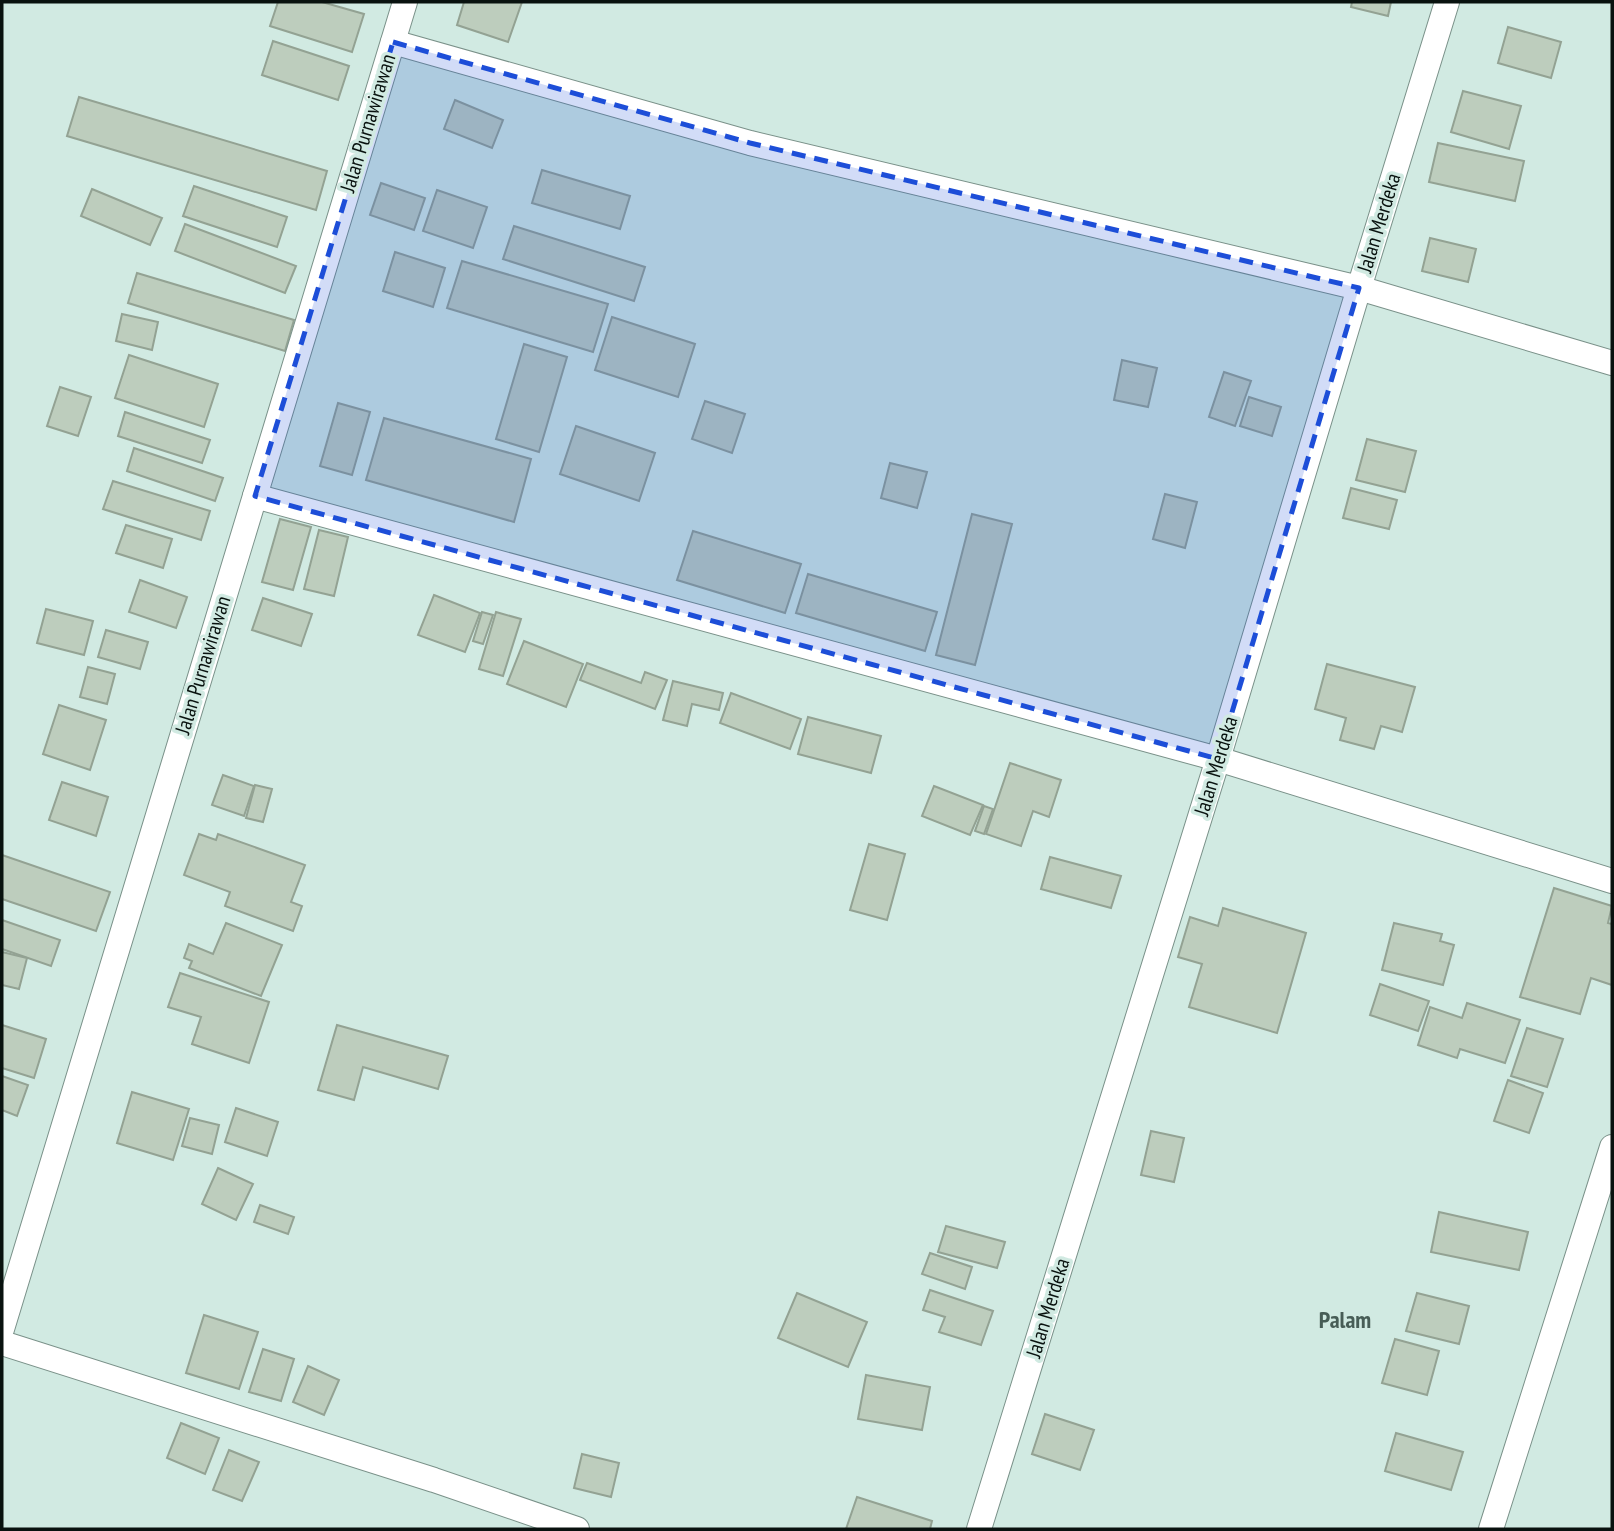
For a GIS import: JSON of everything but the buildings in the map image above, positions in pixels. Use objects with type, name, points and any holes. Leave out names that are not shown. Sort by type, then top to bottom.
[{"type":"street","name":"Jalan Purnawirawan","points":[[2,1329],[405,2]]},
{"type":"street","name":"Jalan Merdeka","points":[[979,1529],[1218,759],[1447,2]]},
{"type":"street","points":[[393,42],[750,143],[1359,288],[1612,363]]},
{"type":"street","points":[[255,496],[1218,759],[1612,881]]},
{"type":"street","points":[[1491,1529],[1612,1147]]},
{"type":"street","points":[[2,1343],[434,1480],[577,1529]]},
{"type":"highlighted area","points":[[393,42],[750,143],[1359,288],[1218,759],[255,496]]},
{"type":"district","name":"Palam","points":[[1345,1320]]}]
